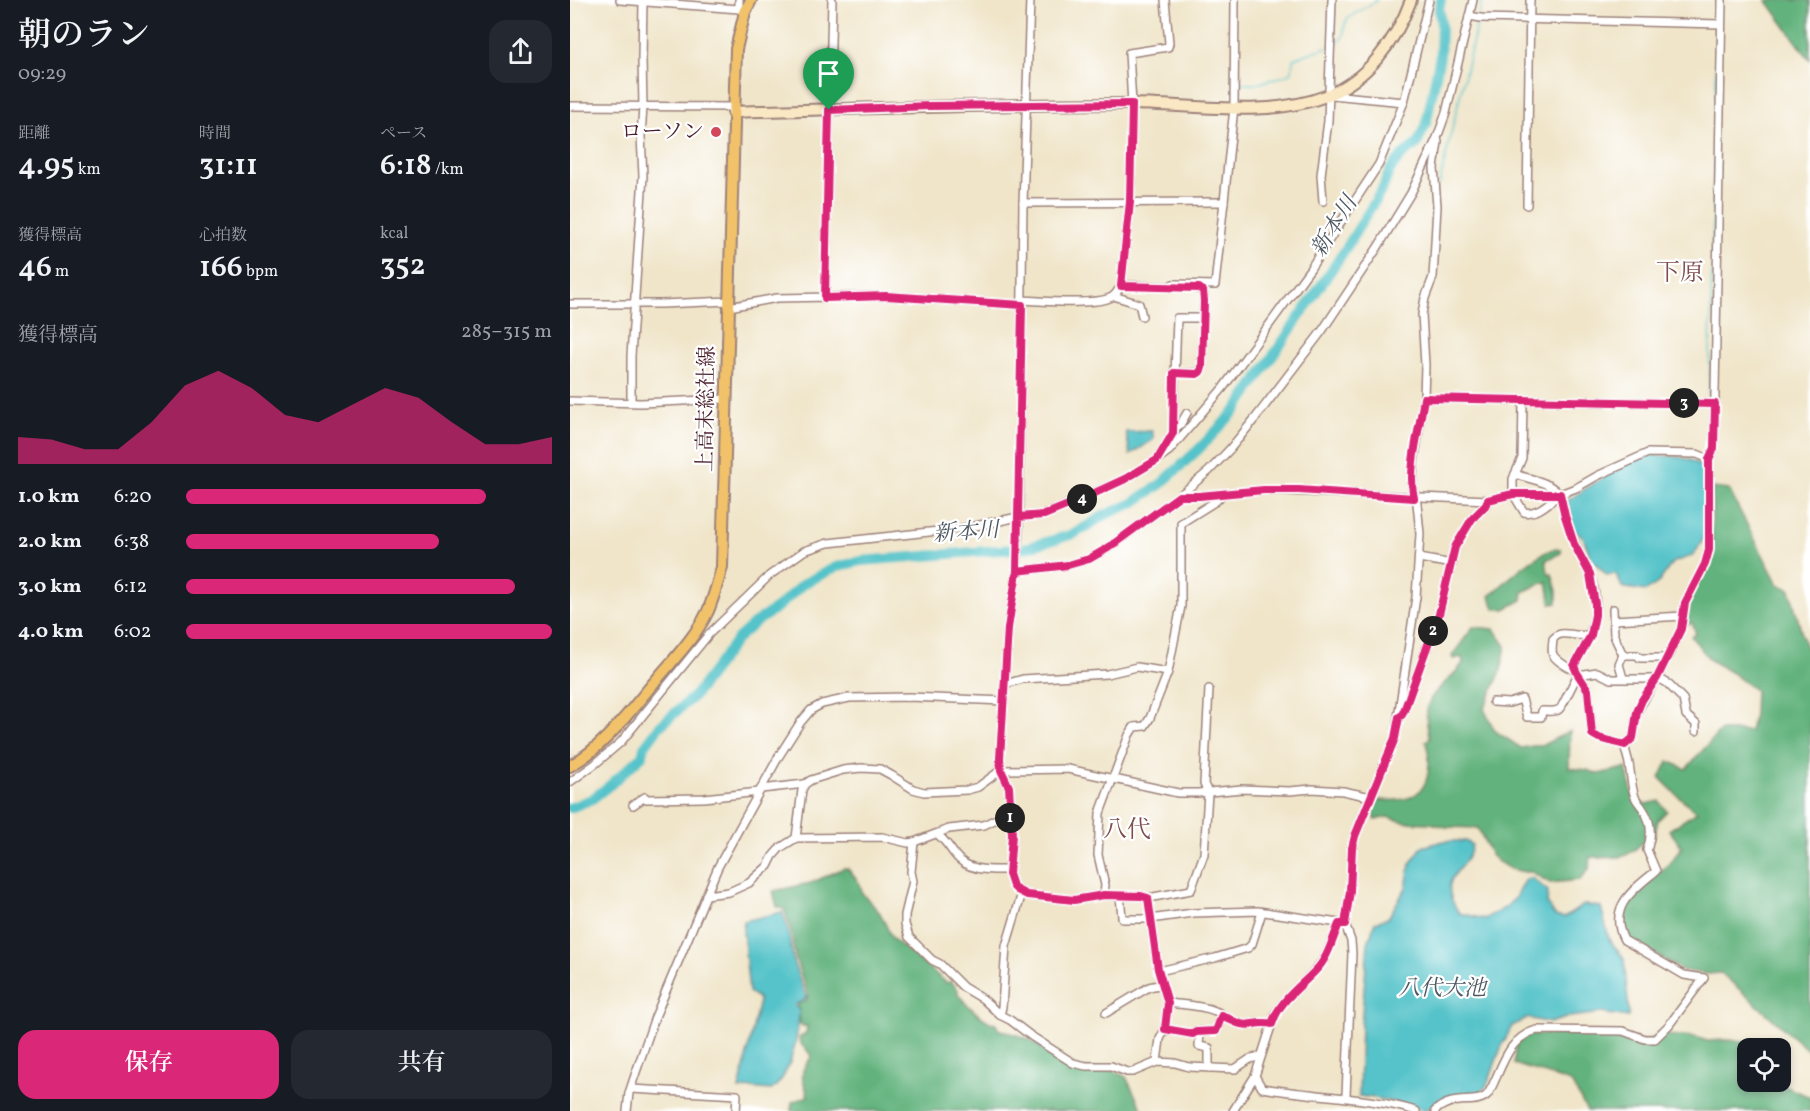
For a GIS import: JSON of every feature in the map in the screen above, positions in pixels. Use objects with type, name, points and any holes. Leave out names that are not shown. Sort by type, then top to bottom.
[{"type":"main road","name":"上高末総社線","points":[[570,766],[615,729],[675,659],[707,613],[722,567],[736,49],[742,10],[751,0]]},
{"type":"street","points":[[620,0],[742,10],[739,0]]},
{"type":"street","points":[[825,298],[832,0]]},
{"type":"street","points":[[1030,0],[1025,105],[1019,525],[1017,568],[1008,628],[1001,770],[1009,787],[1012,835],[1009,870],[1013,886],[1022,893],[1074,900],[1104,895],[1148,898],[1191,890],[1204,854],[1208,792],[1204,784],[1209,689]]},
{"type":"street","points":[[570,304],[729,304],[777,298],[886,296],[1022,303],[1075,303],[1114,296],[1121,286],[1130,202],[1132,104],[1129,53],[1168,48],[1165,0]]},
{"type":"street","points":[[1169,287],[1173,284],[1215,285],[1234,108],[1234,0]]},
{"type":"street","points":[[1323,201],[1321,175],[1328,121],[1332,0]]},
{"type":"street","points":[[570,106],[696,106],[733,110],[1132,104],[1234,108],[1283,107],[1304,104],[1329,95],[1355,81],[1375,62],[1396,35],[1410,0]]},
{"type":"street","points":[[570,782],[596,764],[621,742],[709,634],[770,575],[804,551],[828,543],[966,528],[1018,517],[1044,515],[1125,479],[1169,451],[1223,388],[1310,269],[1379,164],[1404,102],[1429,0]]},
{"type":"street","points":[[1017,568],[1068,565],[1089,559],[1108,548],[1179,496],[1209,471],[1230,449],[1322,331],[1401,212],[1437,138],[1446,113],[1473,0]]},
{"type":"street","points":[[1527,205],[1530,0]]},
{"type":"street","points":[[1625,745],[1633,738],[1637,712],[1642,700],[1657,678],[1681,629],[1685,603],[1705,564],[1709,550],[1709,459],[1714,448],[1722,0]]},
{"type":"street","points":[[631,402],[631,356],[643,176],[641,136],[644,107],[640,1]]},
{"type":"street","points":[[1469,16],[1721,24]]},
{"type":"street","points":[[1329,95],[1404,102]]},
{"type":"street","points":[[1233,1111],[1255,1076],[1275,1014],[1325,958],[1342,924],[1350,891],[1352,848],[1395,738],[1419,558],[1420,534],[1412,488],[1424,398],[1422,314],[1433,277],[1437,206],[1434,168],[1437,138]]},
{"type":"street","points":[[1023,203],[1224,202]]},
{"type":"street","points":[[1121,286],[1199,288],[1203,291],[1202,368],[1197,374],[1174,373]]},
{"type":"street","points":[[1114,296],[1139,304],[1142,316]]},
{"type":"street","points":[[1157,460],[1170,439],[1173,429],[1177,318],[1204,318]]},
{"type":"street","points":[[1424,398],[1715,404]]},
{"type":"street","points":[[570,400],[631,402],[726,399]]},
{"type":"street","points":[[1524,400],[1522,458],[1513,479],[1513,494],[1524,512],[1529,513],[1545,506],[1560,494],[1648,453],[1697,454],[1709,459]]},
{"type":"street","points":[[1173,429],[1180,425],[1187,413]]},
{"type":"street","points":[[1515,474],[1544,484],[1560,494],[1574,544],[1590,574],[1593,588],[1595,615],[1591,635],[1574,666],[1588,690],[1592,734],[1625,745]]},
{"type":"street","points":[[1179,496],[1287,490],[1488,500],[1513,494],[1560,494]]},
{"type":"street","points":[[1104,895],[1105,885],[1098,855],[1101,813],[1129,735],[1134,727],[1145,726],[1150,718],[1168,672],[1182,600],[1182,523],[1216,501],[1222,494]]},
{"type":"street","points":[[1399,717],[1405,708],[1439,614],[1455,547],[1472,519],[1488,500]]},
{"type":"street","points":[[1419,558],[1452,564]]},
{"type":"street","points":[[1614,609],[1614,636],[1623,655],[1619,664],[1623,678]]},
{"type":"street","points":[[1614,620],[1683,616]]},
{"type":"street","points":[[1591,635],[1557,634],[1553,639],[1552,652],[1570,669],[1577,672],[1597,672],[1611,679],[1657,678],[1667,683],[1683,699],[1686,715],[1696,724],[1696,731]]},
{"type":"street","points":[[1623,655],[1637,655],[1640,658],[1666,658]]},
{"type":"street","points":[[1005,684],[1023,679],[1107,674],[1137,667],[1168,672]]},
{"type":"street","points":[[1492,702],[1509,703],[1522,699],[1527,717],[1541,717],[1542,711],[1561,710],[1577,672]]},
{"type":"street","points":[[620,1111],[628,1099],[655,1017],[718,867],[800,723],[812,710],[828,701],[863,697],[1004,701]]},
{"type":"street","points":[[1435,1111],[1448,1102],[1485,1097],[1491,1090],[1503,1062],[1518,1038],[1530,1032],[1537,1030],[1623,1031],[1645,1039],[1655,1039],[1669,1025],[1704,978],[1684,975],[1624,940],[1620,934],[1619,916],[1622,904],[1630,892],[1656,871],[1647,850],[1650,826],[1645,810],[1636,799],[1625,745]]},
{"type":"street","points":[[633,805],[645,798],[704,798],[805,784],[843,770],[861,768],[879,769],[913,789],[924,792],[967,790],[978,787],[1001,770],[1068,769],[1178,793],[1242,789],[1289,791],[1312,789],[1343,791],[1371,797]]},
{"type":"street","points":[[796,838],[802,790],[805,784]]},
{"type":"street","points":[[706,895],[729,892],[748,883],[768,866],[780,848],[796,838],[882,837],[908,843],[949,829],[984,825],[994,820],[1010,818]]},
{"type":"street","points":[[937,834],[943,838],[957,858],[970,866],[990,870],[1009,870]]},
{"type":"street","points":[[914,842],[911,866],[913,881],[905,915],[909,937],[963,987],[983,999],[1000,1015],[1031,1036],[1080,1066],[1111,1066],[1122,1071],[1133,1072],[1157,1062],[1175,1062],[1189,1067],[1235,1069],[1250,1059],[1261,1056]]},
{"type":"street","points":[[1000,1015],[1006,946],[1022,893]]},
{"type":"street","points":[[1120,896],[1124,919],[1150,919],[1193,913],[1262,912],[1342,924]]},
{"type":"street","points":[[1148,898],[1158,971],[1168,1003],[1165,1029],[1160,1039],[1157,1062]]},
{"type":"street","points":[[1158,971],[1248,948],[1262,912]]},
{"type":"street","points":[[1342,924],[1351,940],[1352,953],[1346,1096]]},
{"type":"street","points":[[1106,1013],[1149,987],[1163,984]]},
{"type":"street","points":[[1168,1003],[1206,1008],[1241,1024],[1264,1022],[1272,1024]]},
{"type":"street","points":[[1165,1029],[1186,1033],[1216,1031],[1222,1015]]},
{"type":"street","points":[[1200,1032],[1199,1046],[1209,1048],[1209,1068]]},
{"type":"street","points":[[1255,1076],[1262,1088],[1303,1094],[1346,1096],[1416,1111]]},
{"type":"street","points":[[632,1089],[737,1095],[736,1111]]},
{"type":"street","points":[[627,1111],[628,1099]]},
{"type":"green space","points":[[1766,0],[1810,0],[1810,60]]},
{"type":"green space","points":[[1712,488],[1729,490],[1778,584],[1790,590],[1805,645],[1810,653],[1810,1052],[1721,973],[1707,974],[1682,970],[1629,939],[1624,933],[1622,918],[1629,897],[1670,863],[1682,847],[1669,830],[1697,812],[1660,778],[1668,761],[1686,769],[1720,731],[1750,731],[1754,714],[1755,690],[1710,660],[1691,636],[1696,633],[1692,623],[1685,625],[1687,605],[1712,552]]},
{"type":"green space","points":[[1556,548],[1561,549],[1561,553],[1546,560],[1548,573],[1552,574],[1557,591],[1557,603],[1551,604],[1547,582],[1523,592],[1522,600],[1505,609],[1494,609],[1490,596],[1529,562]]},
{"type":"green space","points":[[1473,627],[1494,629],[1506,646],[1501,671],[1484,709],[1495,731],[1521,748],[1545,744],[1570,731],[1569,768],[1598,774],[1626,768],[1634,800],[1647,804],[1659,801],[1667,811],[1658,820],[1654,837],[1647,838],[1633,851],[1622,856],[1590,857],[1589,869],[1580,880],[1550,883],[1532,872],[1510,869],[1497,861],[1491,855],[1478,828],[1446,827],[1431,823],[1405,822],[1387,817],[1375,820],[1373,810],[1378,800],[1409,798],[1423,787],[1427,779],[1429,761],[1426,741],[1430,738],[1427,723],[1429,702],[1463,663],[1462,657],[1453,659],[1452,656]]},
{"type":"green space","points":[[844,868],[848,869],[860,884],[862,893],[880,913],[892,938],[947,983],[951,981],[958,990],[958,994],[974,1010],[992,1023],[995,1022],[998,1029],[1029,1039],[1047,1052],[1079,1068],[1112,1070],[1126,1077],[1143,1111],[791,1111],[792,1102],[808,1096],[803,1073],[812,1056],[800,1043],[799,1038],[806,1033],[807,1026],[802,1026],[800,1023],[798,1005],[806,1001],[808,995],[796,960],[790,926],[784,909],[777,907],[773,891],[811,883]]},
{"type":"green space","points":[[1618,1034],[1641,1041],[1664,1035],[1696,1037],[1707,1041],[1737,1041],[1737,1092],[1791,1092],[1791,1089],[1810,1097],[1810,1111],[1587,1111],[1571,1082],[1514,1064],[1516,1045],[1526,1035]]},
{"type":"water","points":[[1152,431],[1154,439],[1130,455],[1126,432]]},
{"type":"water","points":[[1649,455],[1687,459],[1694,461],[1704,470],[1705,536],[1694,555],[1672,563],[1659,582],[1646,591],[1622,587],[1616,574],[1607,575],[1592,560],[1583,537],[1571,528],[1564,503],[1619,467]]},
{"type":"water","name":"八代大池","points":[[1444,841],[1466,841],[1472,845],[1465,862],[1451,882],[1452,900],[1459,913],[1484,919],[1505,908],[1515,898],[1526,879],[1532,878],[1548,891],[1547,903],[1555,916],[1564,918],[1584,905],[1601,907],[1609,939],[1624,959],[1629,1013],[1628,1017],[1601,1013],[1569,1017],[1550,1023],[1528,1018],[1512,1026],[1487,1085],[1475,1097],[1449,1097],[1425,1110],[1359,1096],[1361,1025],[1368,943],[1375,922],[1388,918],[1406,888],[1410,864],[1422,847]]},
{"type":"water","points":[[782,912],[787,925],[794,964],[806,997],[795,1006],[799,1010],[795,1042],[789,1065],[778,1084],[771,1090],[749,1088],[739,1090],[759,1001],[749,992],[744,921]]},
{"type":"waterway","points":[[1333,45],[1343,36],[1345,24],[1349,18],[1377,0]]},
{"type":"waterway","name":"新本川","points":[[570,808],[592,799],[642,756],[644,747],[659,727],[695,695],[738,638],[803,584],[836,567],[861,561],[1025,548],[1074,534],[1105,515],[1133,503],[1161,484],[1199,449],[1236,410],[1343,253],[1383,188],[1390,170],[1402,155],[1417,144],[1426,124],[1440,56],[1439,9],[1441,0]]},
{"type":"waterway","points":[[1479,14],[1482,0]]},
{"type":"waterway","points":[[1717,20],[1718,0]]},
{"type":"waterway","points":[[1439,185],[1478,19]]},
{"type":"waterway","points":[[1709,401],[1717,28]]},
{"type":"waterway","points":[[1238,81],[1254,84],[1287,75],[1292,72],[1293,59],[1327,47]]},
{"type":"waterway","points":[[1705,455],[1708,444],[1709,406]]},
{"type":"place","name":"ローソン","points":[[716,132]]},
{"type":"district","name":"下原","points":[[1680,274]]},
{"type":"district","name":"八代","points":[[1127,831]]},
{"type":"route","points":[[829,110],[825,298],[886,296],[1022,305],[1018,517],[1019,525],[1017,571],[1008,628],[1000,758],[1001,770],[1009,787],[1010,799],[1012,835],[1009,874],[1013,886],[1027,895],[1074,900],[1104,895],[1148,898],[1158,969],[1168,1003],[1165,1029],[1193,1034],[1213,1032],[1216,1031],[1222,1015],[1241,1024],[1249,1025],[1256,1022],[1272,1024],[1282,1004],[1325,958],[1339,924],[1345,924],[1355,836],[1395,738],[1399,717],[1405,708],[1439,614],[1455,547],[1472,519],[1488,500],[1513,494],[1560,494],[1574,544],[1590,574],[1593,588],[1595,615],[1591,635],[1574,666],[1588,690],[1592,734],[1625,745],[1633,738],[1637,712],[1681,629],[1685,603],[1705,564],[1709,550],[1709,459],[1714,448],[1715,404],[1424,398],[1414,462],[1412,488],[1414,498],[1299,490],[1179,496],[1108,548],[1089,559],[1068,565],[1017,571],[1018,517],[1044,515],[1125,479],[1157,460],[1173,433],[1174,373],[1197,374],[1202,368],[1203,291],[1199,288],[1121,286],[1130,202],[1132,104],[929,106],[829,110]]}]
